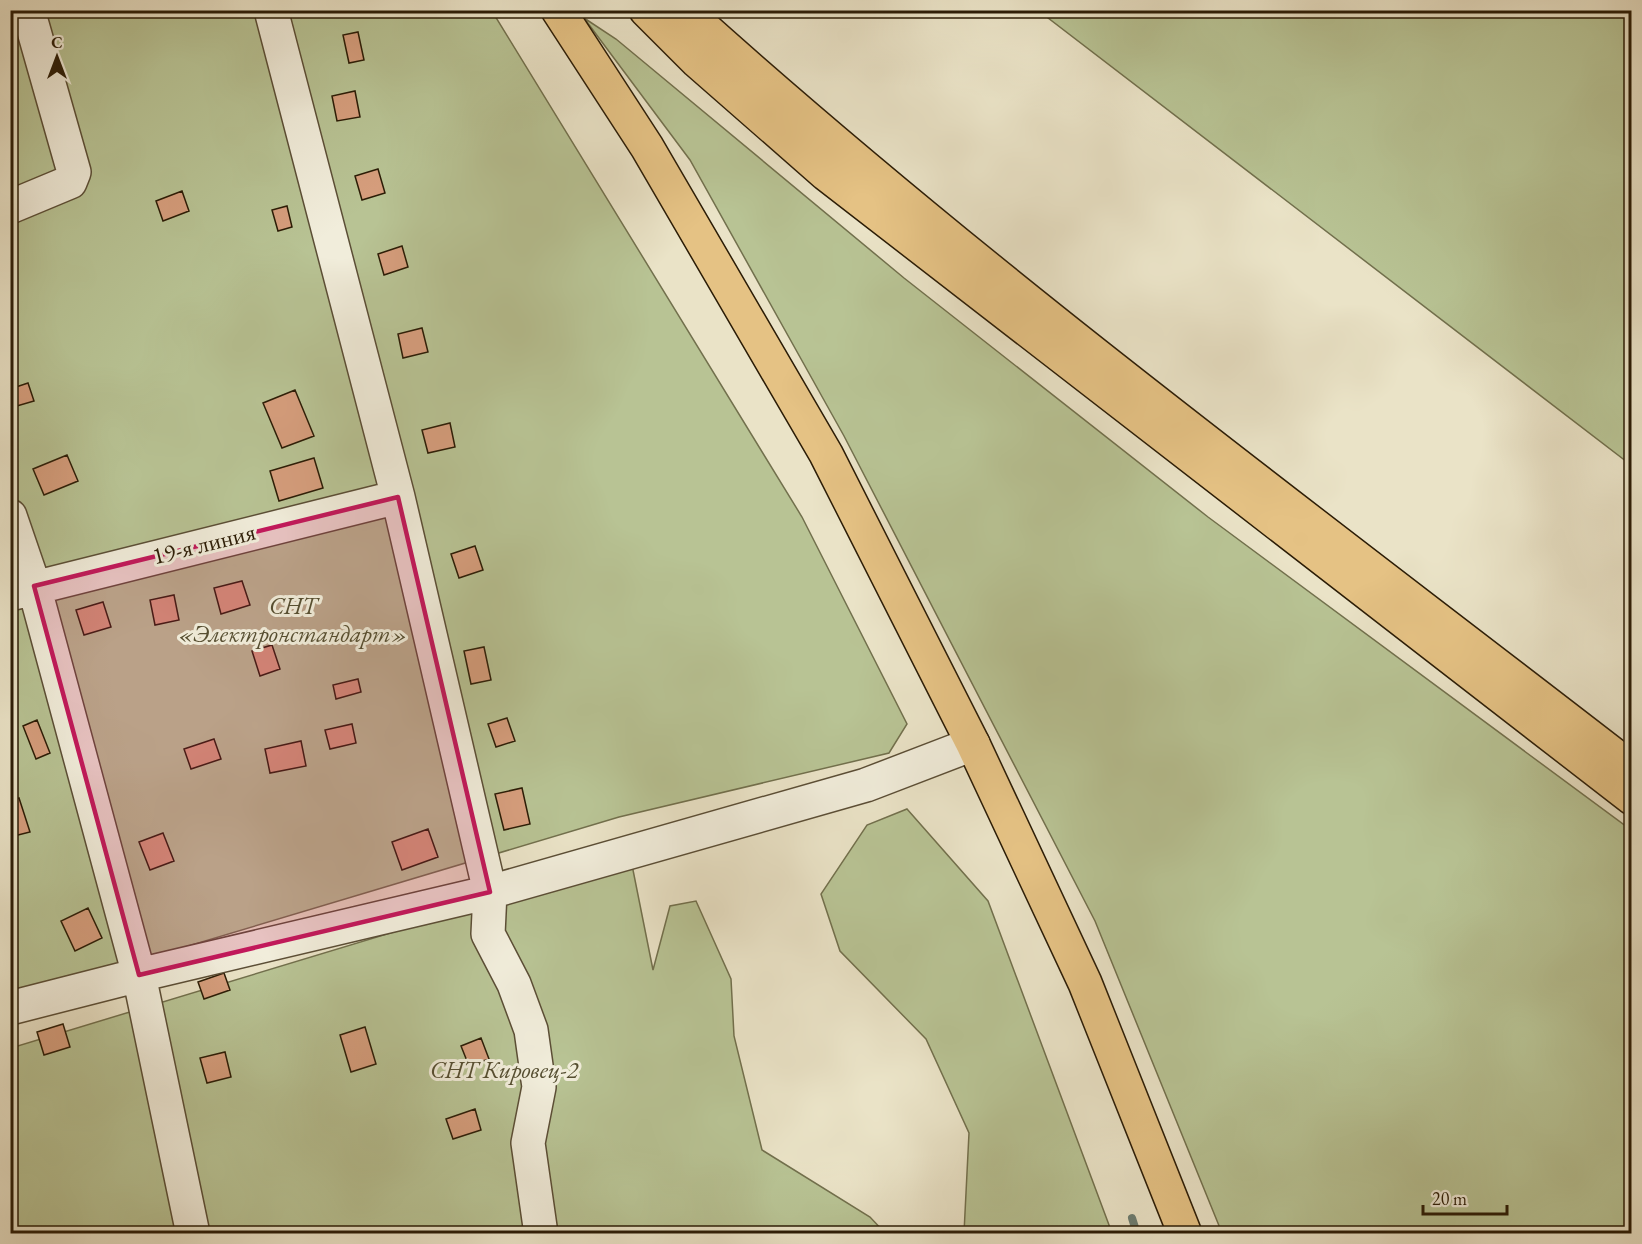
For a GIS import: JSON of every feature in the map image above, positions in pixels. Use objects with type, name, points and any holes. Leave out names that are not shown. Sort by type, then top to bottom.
[{"type":"main road","points":[[558,10],[647,147],[826,454],[973,744],[1085,983],[1185,1233]]},
{"type":"main road","points":[[646,10],[697,61],[826,174],[1632,798]]},
{"type":"main road","points":[[684,10],[780,96],[964,251],[1632,769]]},
{"type":"street","points":[[10,207],[70,182],[75,172],[28,10]]},
{"type":"street","points":[[271,10],[398,497],[490,892],[488,934],[514,984],[531,1030],[539,1087],[528,1143],[541,1233]]},
{"type":"street","name":"19-я линия","points":[[22,590],[398,497]]},
{"type":"street","points":[[10,516],[22,590],[139,975],[193,1233]]},
{"type":"street","points":[[10,1008],[490,892],[866,785],[973,744]]},
{"type":"highlighted area","points":[[398,497],[490,892],[139,975],[34,586]]},
{"type":"green space","name":"СНТ «Электронстандарт»","points":[[11,11],[492,11],[802,517],[907,724],[889,753],[619,817],[11,999]]},
{"type":"green space","points":[[1039,11],[1631,11],[1631,465]]},
{"type":"green space","points":[[584,18],[616,39],[904,278],[1208,517],[1631,830],[1631,1233],[1222,1233],[1095,921],[844,436],[690,160]]},
{"type":"green space","points":[[907,809],[988,901],[1112,1233],[964,1233],[969,1133],[926,1039],[840,951],[821,894],[867,825]]},
{"type":"green space","name":"СНТ Кировец-2","points":[[631,860],[653,970],[670,906],[696,901],[731,979],[734,1036],[762,1150],[870,1217],[885,1233],[11,1234],[11,1048]]},
{"type":"building","points":[[358,32],[364,60],[349,63],[343,35]]},
{"type":"building","points":[[355,91],[360,117],[337,121],[332,96]]},
{"type":"building","points":[[378,169],[385,193],[362,200],[355,176]]},
{"type":"building","points":[[182,191],[189,211],[163,221],[156,201]]},
{"type":"building","points":[[287,206],[292,227],[278,231],[272,210]]},
{"type":"building","points":[[402,246],[408,267],[384,275],[378,254]]},
{"type":"building","points":[[422,328],[428,352],[403,358],[398,334]]},
{"type":"building","points":[[28,383],[34,401],[10,408],[10,389]]},
{"type":"building","points":[[295,390],[314,436],[282,448],[263,403]]},
{"type":"building","points":[[450,423],[455,447],[428,453],[422,430]]},
{"type":"building","points":[[67,455],[78,481],[44,495],[33,469]]},
{"type":"building","points":[[314,458],[323,488],[279,501],[270,471]]},
{"type":"building","points":[[475,546],[483,570],[459,578],[451,554]]},
{"type":"building","points":[[242,581],[250,605],[221,614],[214,588]]},
{"type":"building","points":[[174,595],[179,620],[155,625],[150,600]]},
{"type":"building","points":[[103,602],[111,627],[84,635],[76,610]]},
{"type":"building","points":[[272,645],[280,669],[260,676],[252,651]]},
{"type":"building","points":[[484,647],[491,680],[471,684],[464,651]]},
{"type":"building","points":[[358,679],[361,692],[336,699],[333,685]]},
{"type":"building","points":[[507,718],[515,741],[496,747],[488,724]]},
{"type":"building","points":[[37,720],[50,753],[36,759],[23,726]]},
{"type":"building","points":[[352,724],[356,743],[330,749],[325,730]]},
{"type":"building","points":[[214,739],[221,759],[191,769],[184,749]]},
{"type":"building","points":[[301,741],[306,766],[270,773],[265,749]]},
{"type":"building","points":[[522,788],[530,824],[504,830],[495,794]]},
{"type":"building","points":[[19,798],[30,832],[10,837],[10,801]]},
{"type":"building","points":[[428,829],[438,857],[402,870],[392,842]]},
{"type":"building","points":[[163,833],[174,861],[150,870],[139,842]]},
{"type":"building","points":[[88,908],[102,938],[75,951],[61,921]]},
{"type":"building","points":[[224,973],[230,990],[204,999],[198,982]]},
{"type":"building","points":[[63,1024],[70,1047],[44,1055],[37,1032]]},
{"type":"building","points":[[365,1027],[376,1064],[351,1072],[340,1035]]},
{"type":"building","points":[[481,1038],[489,1059],[469,1066],[461,1046]]},
{"type":"building","points":[[225,1052],[231,1077],[207,1083],[200,1058]]},
{"type":"building","points":[[475,1109],[481,1130],[453,1139],[446,1119]]},
{"type":"waterway","points":[[1132,1218],[1137,1234]]}]
